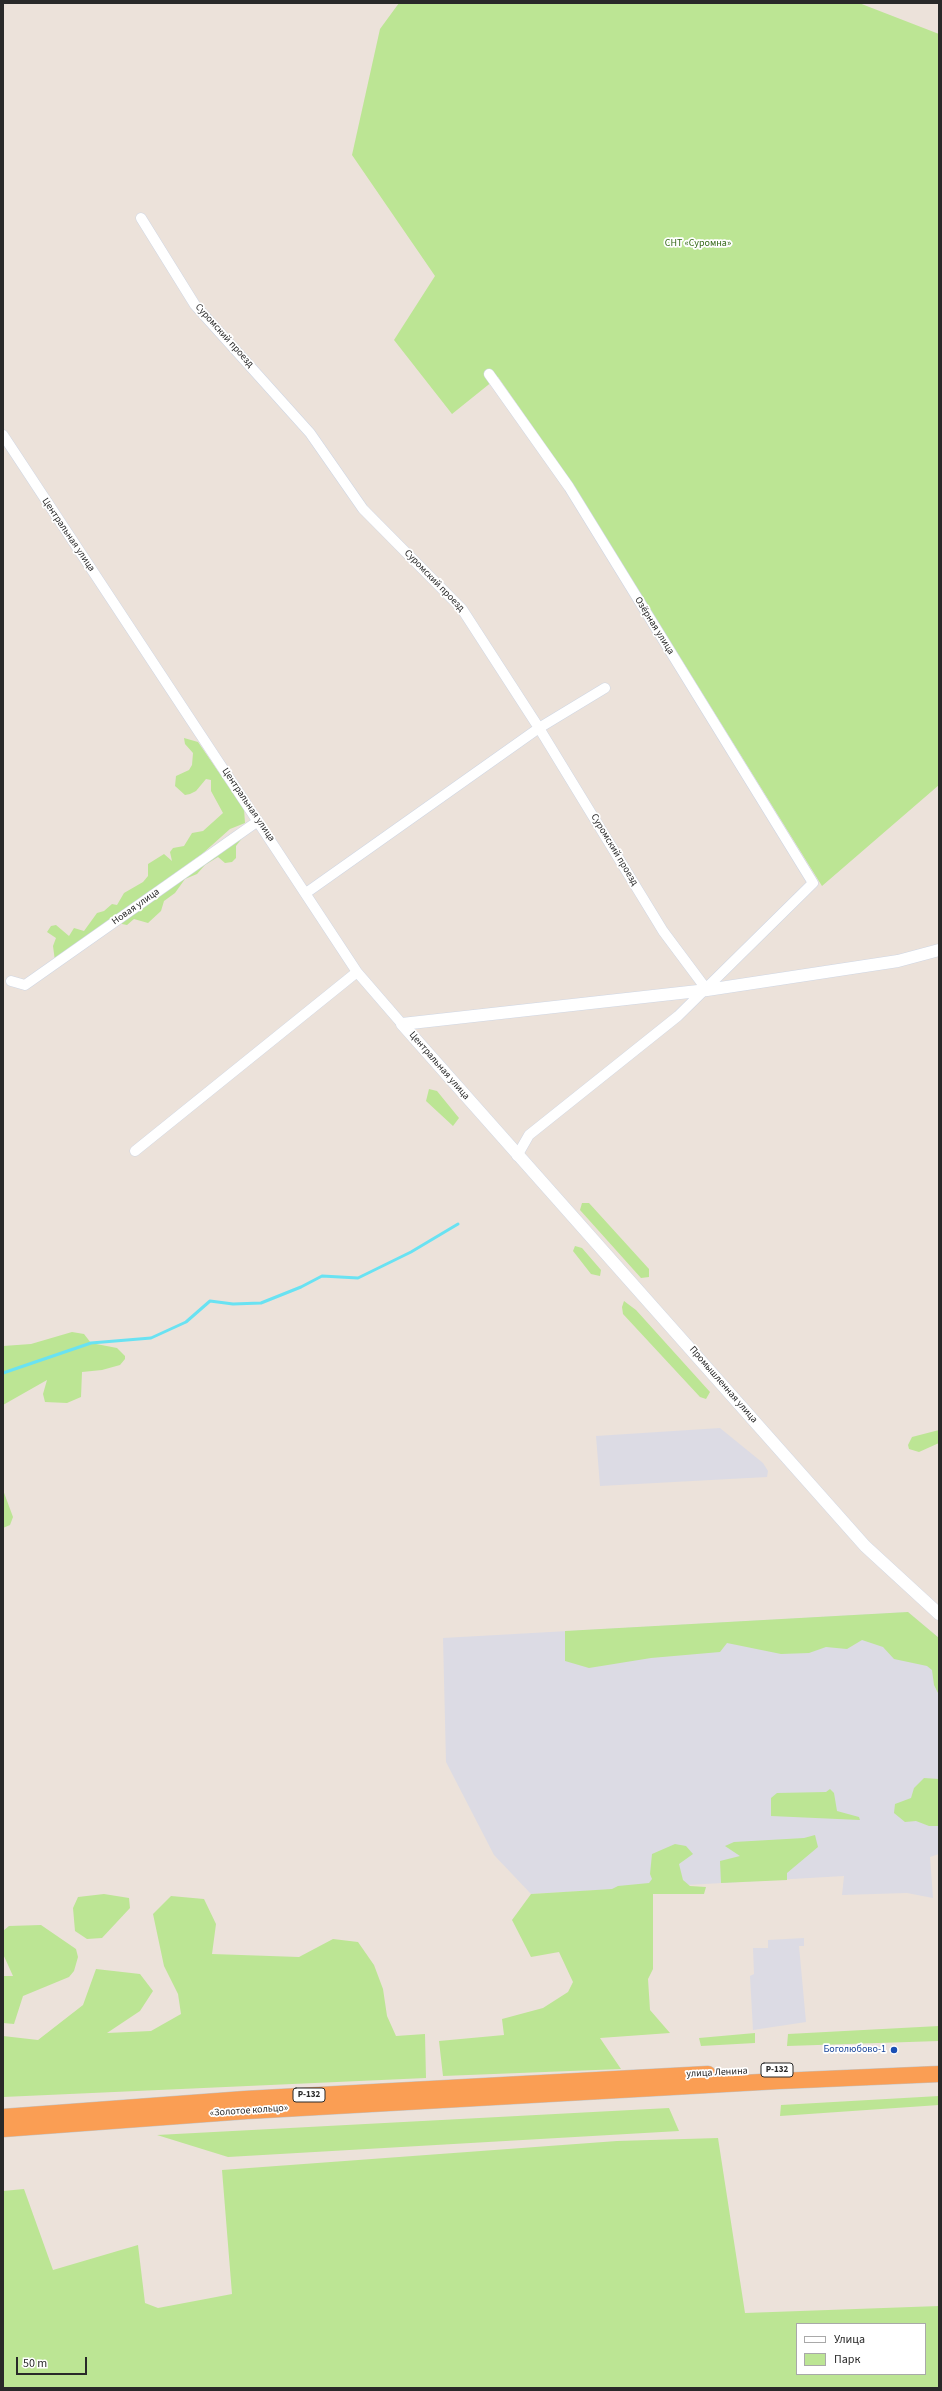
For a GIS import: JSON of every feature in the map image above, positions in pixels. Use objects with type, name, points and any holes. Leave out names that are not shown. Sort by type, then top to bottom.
[{"type":"highway","name":"улица Ленина","points":[[615,2084],[778,2070],[939,2064]]},
{"type":"highway","name":"улица Ленина","points":[[615,2084],[939,2074]]},
{"type":"highway","name":"«Золотое кольцо»","points":[[3,2116],[244,2099],[615,2084]]},
{"type":"highway","name":"«Золотое кольцо»","points":[[3,2128],[615,2084]]},
{"type":"street","name":"Суромский проезд","points":[[141,218],[195,305],[310,433],[363,509],[462,609],[540,728],[663,931],[707,990]]},
{"type":"street","name":"Озёрная улица","points":[[488,374],[569,487],[813,883],[707,990]]},
{"type":"street","name":"Центральная улица","points":[[3,435],[357,972],[518,1156]]},
{"type":"street","points":[[306,893],[540,728],[605,688]]},
{"type":"street","name":"Новая улица","points":[[11,981],[25,985],[258,821]]},
{"type":"street","points":[[402,1024],[707,990],[898,961],[939,950]]},
{"type":"street","points":[[135,1151],[357,972]]},
{"type":"street","points":[[518,1156],[529,1135],[678,1016],[707,990]]},
{"type":"street","name":"Промышленная улица","points":[[518,1156],[601,1247],[865,1546],[937,1608]]},
{"type":"shaded area","points":[[720,1428],[763,1463],[768,1471],[767,1477],[600,1486],[596,1436]]},
{"type":"shaded area","points":[[908,1612],[939,1638],[939,1854],[930,1857],[933,1898],[907,1893],[842,1895],[844,1876],[531,1894],[494,1855],[446,1762],[443,1638]]},
{"type":"shaded area","points":[[804,1938],[804,1946],[799,1946],[806,2022],[753,2030],[750,1976],[754,1974],[753,1948],[768,1948],[768,1940]]},
{"type":"green space","name":"СНТ «Суромна»","points":[[399,3],[859,3],[939,34],[939,785],[822,886],[570,480],[498,377],[452,414],[394,340],[435,276],[352,155],[380,29]]},
{"type":"green space","points":[[184,738],[198,742],[244,809],[245,823],[230,829],[202,854],[76,944],[55,961],[53,946],[56,938],[47,932],[51,926],[56,925],[69,936],[74,928],[84,931],[97,913],[104,911],[112,904],[117,905],[124,893],[143,882],[148,876],[148,864],[164,854],[172,861],[170,852],[173,848],[184,846],[192,833],[203,831],[223,813],[211,791],[211,780],[206,779],[196,791],[185,795],[175,786],[176,776],[189,770],[192,765],[193,753],[185,744]]},
{"type":"green space","points":[[243,837],[236,846],[236,858],[232,862],[225,863],[218,857],[205,865],[197,874],[185,879],[175,893],[164,901],[161,911],[148,923],[134,919],[127,925],[122,924],[121,921]]},
{"type":"green space","points":[[429,1089],[437,1091],[459,1118],[453,1126],[426,1101]]},
{"type":"green space","points":[[582,1203],[589,1203],[649,1269],[649,1277],[641,1278],[580,1210]]},
{"type":"green space","points":[[575,1246],[582,1248],[601,1270],[600,1276],[591,1274],[573,1251]]},
{"type":"green space","points":[[624,1301],[636,1310],[710,1392],[706,1399],[700,1397],[623,1314],[622,1307]]},
{"type":"green space","points":[[72,1332],[84,1334],[91,1343],[117,1348],[125,1356],[125,1359],[120,1365],[102,1370],[82,1372],[81,1397],[67,1403],[45,1402],[43,1394],[47,1380],[3,1405],[3,1346],[31,1344]]},
{"type":"green space","points":[[939,1430],[939,1443],[919,1452],[909,1449],[908,1445],[912,1437]]},
{"type":"green space","points":[[3,1490],[13,1517],[10,1525],[3,1528]]},
{"type":"green space","points":[[908,1612],[939,1638],[939,1695],[934,1685],[932,1670],[927,1666],[894,1659],[883,1647],[862,1640],[847,1649],[826,1647],[809,1653],[781,1654],[727,1643],[720,1652],[651,1658],[589,1668],[565,1661],[565,1631]]},
{"type":"green space","points":[[924,1778],[939,1779],[939,1826],[929,1826],[916,1821],[905,1822],[894,1813],[895,1804],[911,1798],[914,1788]]},
{"type":"green space","points":[[830,1789],[834,1793],[837,1811],[859,1817],[860,1820],[771,1816],[771,1798],[777,1793],[826,1792]]},
{"type":"green space","points":[[815,1835],[818,1847],[787,1873],[787,1880],[721,1883],[720,1861],[740,1856],[725,1846],[734,1842],[804,1838]]},
{"type":"green space","points":[[675,1844],[686,1846],[693,1854],[679,1864],[683,1880],[690,1886],[706,1887],[704,1894],[653,1894],[653,1969],[648,1979],[650,2010],[670,2033],[600,2038],[621,2069],[443,2076],[439,2041],[504,2035],[502,2019],[543,2008],[568,1992],[573,1982],[559,1952],[531,1957],[512,1920],[531,1894],[612,1889],[618,1886],[649,1883],[652,1879],[650,1874],[652,1854]]},
{"type":"green space","points":[[104,1894],[129,1898],[130,1908],[102,1938],[87,1939],[75,1931],[73,1908],[78,1897]]},
{"type":"green space","points":[[171,1896],[204,1899],[216,1924],[212,1954],[299,1957],[333,1939],[358,1942],[374,1965],[383,1989],[387,2016],[396,2036],[425,2034],[426,2078],[3,2097],[3,2036],[38,2040],[83,2005],[96,1969],[140,1974],[153,1991],[140,2011],[107,2033],[151,2031],[181,2014],[178,1994],[164,1966],[153,1914]]},
{"type":"green space","points":[[41,1925],[76,1949],[78,1957],[74,1971],[69,1977],[23,1996],[14,2024],[3,2023],[3,1976],[13,1976],[3,1954],[3,1931],[9,1926]]},
{"type":"green space","points":[[939,2026],[939,2041],[787,2046],[788,2034]]},
{"type":"green space","points":[[755,2033],[755,2043],[701,2046],[699,2038]]},
{"type":"green space","points":[[939,2096],[939,2105],[780,2116],[781,2105]]},
{"type":"green space","points":[[669,2108],[679,2131],[228,2157],[157,2135]]},
{"type":"green space","points":[[718,2138],[745,2313],[939,2306],[939,2388],[3,2388],[3,2191],[24,2189],[53,2270],[138,2245],[145,2303],[158,2308],[232,2294],[222,2170],[617,2141]]},
{"type":"waterway","points":[[3,1373],[91,1343],[151,1338],[186,1322],[210,1301],[233,1304],[261,1303],[301,1287],[322,1276],[358,1278],[411,1252],[458,1224]]},
{"type":"place","name":"Боголюбово-1","points":[[894,2050]]}]
